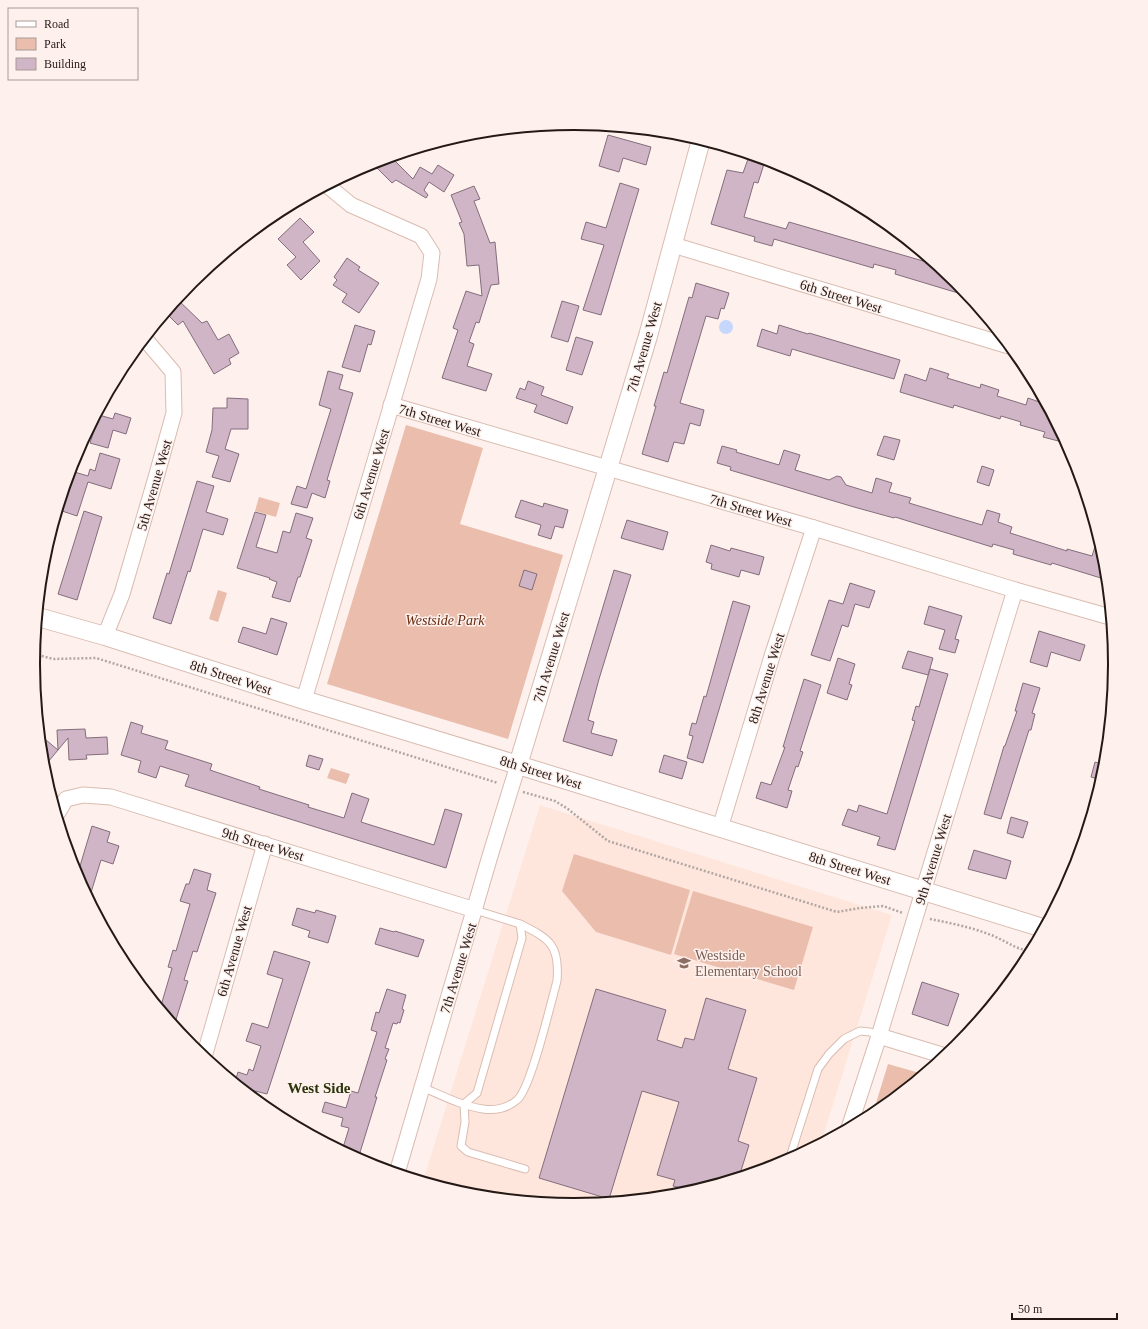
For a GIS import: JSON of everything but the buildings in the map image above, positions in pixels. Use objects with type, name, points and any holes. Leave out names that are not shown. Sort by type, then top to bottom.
[{"type":"street","name":"7th Avenue West","points":[[399,1169],[511,788],[648,336],[699,146]]},
{"type":"street","name":"6th Avenue West","points":[[304,700],[429,279],[432,253],[421,236],[350,205],[332,189]]},
{"type":"street","name":"6th Street West","points":[[673,245],[1001,344]]},
{"type":"street","name":"5th Avenue West","points":[[106,636],[124,587],[158,474],[174,413],[173,372],[148,342]]},
{"type":"street","name":"7th Street West","points":[[391,406],[814,528],[1105,617]]},
{"type":"street","name":"8th Avenue West","points":[[720,828],[773,653],[814,528]]},
{"type":"street","name":"9th Avenue West","points":[[851,1121],[879,1036],[1015,590]]},
{"type":"street","name":"8th Street West","points":[[42,617],[106,636],[304,700],[1039,927]]},
{"type":"street","name":"9th Street West","points":[[60,809],[66,799],[83,795],[111,797],[475,910]]},
{"type":"street","name":"6th Avenue West","points":[[206,1051],[264,844]]},
{"type":"street","points":[[879,1036],[939,1054]]},
{"type":"lane","points":[[422,1087],[464,1104],[483,1109],[502,1108],[518,1099],[529,1078],[557,981],[558,965],[556,951],[538,933],[520,924],[475,910]]},
{"type":"lane","points":[[464,1104],[477,1093],[522,938],[520,924]]},
{"type":"lane","points":[[792,1152],[818,1069],[829,1054],[844,1039],[860,1031],[870,1032],[879,1036]]},
{"type":"lane","points":[[464,1104],[465,1122],[461,1146],[468,1152],[525,1169]]},
{"type":"path","points":[[40,656],[53,659],[96,658],[555,801],[568,809],[608,841],[837,912],[883,906],[915,916],[961,926],[991,935],[1025,950]]},
{"type":"shaded area","name":"Westside Elementary School","points":[[540,805],[892,915],[823,1136],[778,1158],[746,1170],[678,1188],[644,1194],[574,1198],[539,1197],[504,1194],[470,1188],[424,1177]]},
{"type":"green space","name":"Westside Park","points":[[406,425],[483,448],[460,524],[563,555],[508,739],[327,684]]},
{"type":"green space","points":[[259,497],[280,503],[276,517],[255,511]]},
{"type":"green space","points":[[218,590],[227,593],[218,622],[209,619]]},
{"type":"green space","points":[[331,768],[350,774],[346,784],[327,778]]},
{"type":"green space","points":[[574,854],[690,890],[671,955],[596,932],[562,891]]},
{"type":"green space","points":[[693,891],[813,927],[794,990],[674,954]]},
{"type":"green space","points":[[888,1064],[918,1073],[899,1088],[875,1106]]},
{"type":"water","points":[[723,320],[729,320],[733,324],[733,330],[729,334],[723,334],[719,330],[719,324]]},
{"type":"place","name":"Westside Elementary School","points":[[684,963]]},
{"type":"district","name":"West Side","points":[[319,1088]]}]
